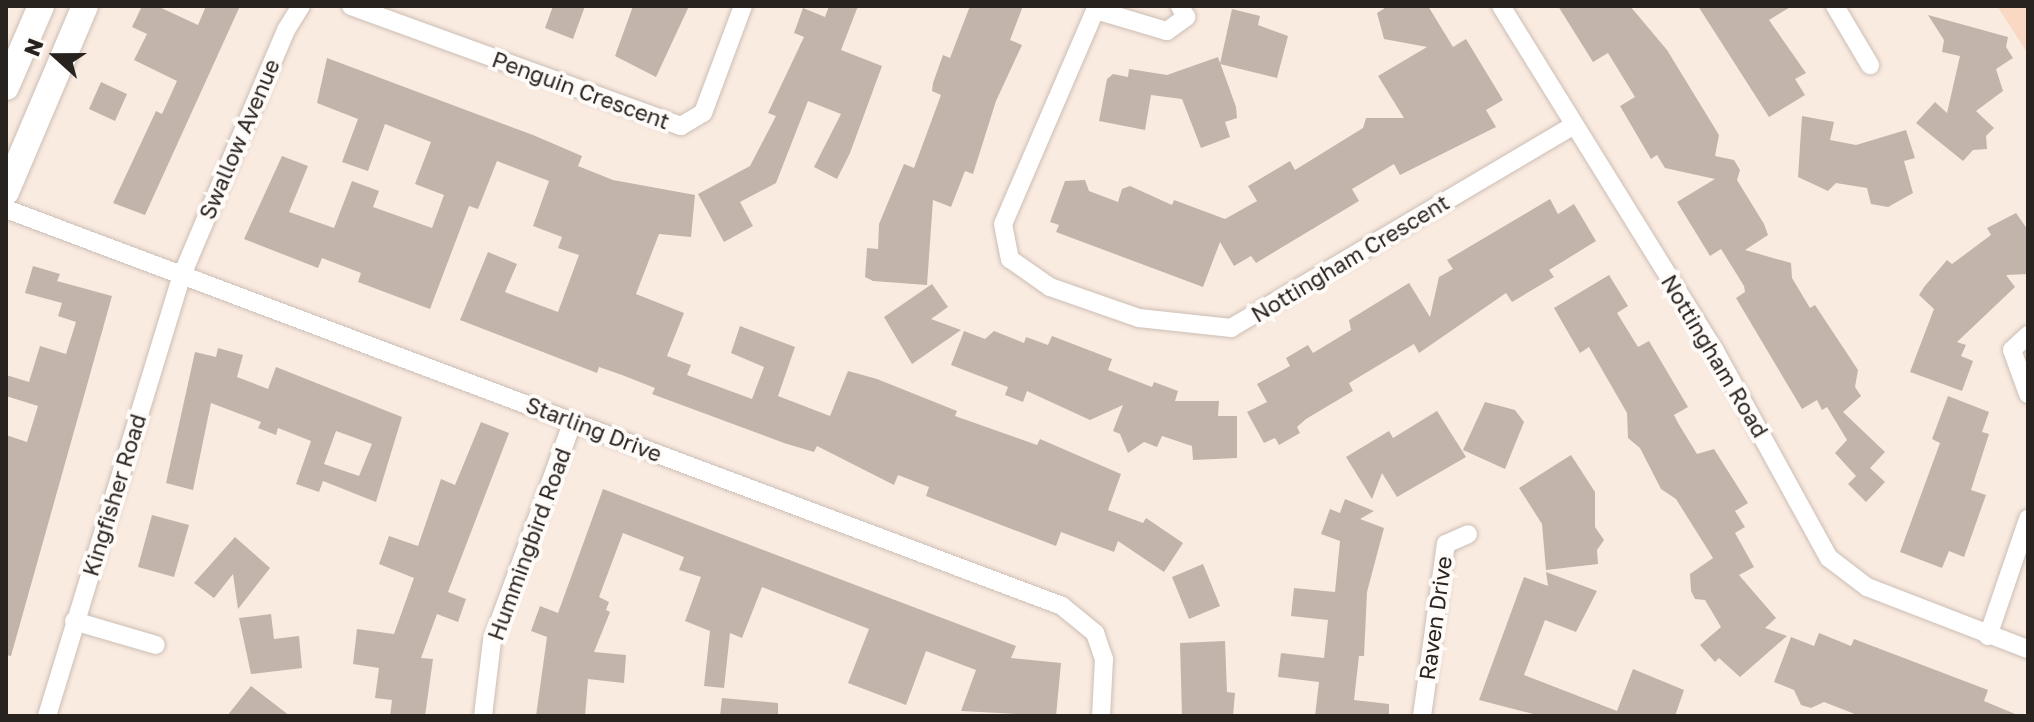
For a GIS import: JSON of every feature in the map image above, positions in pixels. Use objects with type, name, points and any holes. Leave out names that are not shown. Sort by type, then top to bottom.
[{"type":"main road","points":[[6,87],[41,6]]},
{"type":"main road","points":[[6,192],[82,13],[51,6]]},
{"type":"street","name":"Swallow Avenue","points":[[182,275],[286,30],[301,6]]},
{"type":"street","name":"Penguin Crescent","points":[[351,6],[681,126],[703,113],[743,6]]},
{"type":"street","name":"Nottingham Crescent","points":[[1180,6],[1186,17],[1167,31],[1096,8],[1003,224],[1010,259],[1040,280],[1139,318],[1231,328],[1573,126]]},
{"type":"street","name":"Nottingham Road","points":[[1501,6],[1715,351],[1829,558],[1867,587],[2028,649]]},
{"type":"street","points":[[1835,6],[1870,65]]},
{"type":"street","name":"Starling Drive","points":[[6,209],[1062,606],[1095,633],[1104,659],[1101,716]]},
{"type":"street","name":"Kingfisher Road","points":[[47,716],[182,275]]},
{"type":"street","points":[[2028,335],[2012,350],[2028,394]]},
{"type":"street","name":"Hummingbird Road","points":[[483,716],[492,641],[573,421]]},
{"type":"street","points":[[1988,636],[2028,519]]},
{"type":"street","name":"Raven Drive","points":[[1424,715],[1446,544],[1468,534]]},
{"type":"street","points":[[74,621],[156,645]]},
{"type":"shaded area","points":[[1997,6],[2028,6],[2028,54]]},
{"type":"building","points":[[142,6],[157,6],[198,25],[206,6],[240,6],[145,215],[113,203],[156,111],[162,114],[177,81],[134,60],[147,34],[132,27]]},
{"type":"building","points":[[553,6],[585,6],[573,39],[545,28]]},
{"type":"building","points":[[633,6],[689,6],[656,77],[615,56]]},
{"type":"building","points":[[829,6],[858,6],[841,50],[882,66],[850,153],[837,179],[814,167],[841,114],[808,101],[776,183],[740,202],[753,226],[724,242],[698,194],[750,166],[776,116],[768,113],[804,37],[794,33],[803,8],[825,17]]},
{"type":"building","points":[[970,6],[1023,6],[1010,40],[1022,45],[996,101],[973,174],[965,171],[951,207],[933,200],[927,285],[873,281],[865,277],[867,248],[878,249],[879,224],[904,164],[914,168],[941,95],[932,91],[933,83],[943,55],[950,58]]},
{"type":"building","points":[[1388,6],[1428,6],[1453,47],[1466,39],[1503,100],[1486,110],[1496,127],[1400,175],[1394,164],[1352,189],[1359,201],[1256,263],[1251,256],[1234,266],[1220,242],[1203,287],[1056,232],[1059,225],[1050,222],[1065,181],[1085,180],[1089,191],[1118,202],[1122,189],[1130,186],[1172,205],[1174,200],[1225,219],[1257,201],[1248,186],[1290,161],[1295,170],[1363,128],[1366,118],[1404,118],[1378,76],[1427,47],[1384,39],[1377,13]]},
{"type":"building","points":[[1558,6],[1630,6],[1667,50],[1719,135],[1715,156],[1734,160],[1740,170],[1737,180],[1764,224],[1768,235],[1745,250],[1791,263],[1792,278],[1810,308],[1815,305],[1858,370],[1855,387],[1861,396],[1843,412],[1885,452],[1870,468],[1885,482],[1866,502],[1848,484],[1856,476],[1835,453],[1847,440],[1827,407],[1822,410],[1817,400],[1802,409],[1736,298],[1745,292],[1744,286],[1721,249],[1710,256],[1677,202],[1715,179],[1665,168],[1657,155],[1651,159],[1620,106],[1635,97],[1608,53],[1593,62]]},
{"type":"building","points":[[1698,6],[1792,6],[1769,20],[1806,73],[1795,79],[1805,95],[1769,117]]},
{"type":"building","points":[[1232,9],[1260,16],[1258,25],[1288,36],[1277,78],[1220,64]]},
{"type":"building","points":[[1928,15],[2008,37],[2006,47],[2013,58],[1996,69],[2003,91],[1976,111],[1994,128],[1986,136],[1987,149],[1973,150],[1963,161],[1916,123],[1935,102],[1947,113],[1960,56],[1942,52],[1944,40]]},
{"type":"building","points":[[1218,57],[1236,107],[1237,118],[1225,122],[1230,137],[1201,148],[1182,99],[1151,95],[1145,130],[1099,121],[1107,79],[1113,74],[1128,77],[1129,69],[1167,75]]},
{"type":"building","points":[[327,58],[533,135],[582,156],[578,166],[613,180],[695,195],[691,237],[659,234],[636,294],[684,313],[667,356],[691,365],[687,375],[752,399],[764,367],[731,353],[740,326],[795,347],[778,396],[830,416],[848,371],[877,379],[957,411],[955,416],[1037,445],[1040,439],[1121,474],[1108,510],[1143,523],[1146,518],[1183,543],[1164,572],[1118,541],[1114,552],[1061,532],[1056,546],[926,496],[929,487],[898,475],[894,485],[817,446],[814,452],[784,443],[652,394],[655,388],[622,375],[599,367],[597,373],[460,320],[488,252],[517,264],[505,292],[558,312],[579,255],[558,248],[562,237],[533,226],[549,181],[497,161],[478,209],[469,206],[430,309],[358,282],[361,273],[322,258],[318,268],[244,239],[282,156],[308,166],[289,212],[334,228],[352,181],[379,191],[373,207],[432,228],[444,195],[415,184],[431,142],[385,124],[368,171],[342,162],[358,119],[317,103]]},
{"type":"building","points":[[101,82],[127,94],[115,121],[89,109]]},
{"type":"building","points":[[1802,116],[1834,122],[1830,140],[1856,145],[1906,130],[1915,158],[1904,161],[1913,193],[1888,207],[1871,204],[1867,188],[1836,183],[1828,191],[1798,177]]},
{"type":"building","points":[[1550,199],[1558,214],[1574,204],[1596,241],[1549,270],[1554,277],[1512,302],[1506,293],[1419,353],[1414,344],[1349,383],[1353,391],[1306,419],[1297,427],[1300,433],[1279,445],[1275,438],[1264,443],[1247,412],[1267,402],[1257,384],[1290,366],[1286,358],[1308,345],[1313,353],[1351,330],[1349,320],[1409,283],[1430,317],[1439,277],[1453,269],[1447,260]]},
{"type":"building","points":[[2016,213],[2028,230],[2028,274],[2006,275],[2015,287],[1957,342],[1966,345],[1961,356],[1973,361],[1962,391],[1910,372],[1934,309],[1919,295],[1924,287],[1947,260],[1952,264],[1991,235],[1987,228]]},
{"type":"building","points":[[33,266],[60,274],[57,281],[112,296],[11,656],[6,655],[6,435],[27,442],[38,406],[6,396],[6,375],[29,382],[40,346],[66,354],[76,322],[58,316],[62,303],[25,293]]},
{"type":"building","points":[[1609,275],[1628,306],[1617,313],[1638,347],[1649,341],[1688,407],[1674,415],[1678,423],[1697,454],[1714,449],[1748,503],[1735,511],[1745,527],[1735,533],[1754,567],[1739,575],[1776,618],[1765,628],[1787,636],[1740,677],[1719,658],[1715,662],[1700,645],[1721,627],[1705,600],[1695,599],[1690,574],[1713,558],[1676,499],[1661,489],[1640,448],[1628,438],[1627,413],[1589,347],[1580,353],[1554,308]]},
{"type":"building","points":[[932,284],[948,307],[931,319],[961,330],[912,364],[884,317]]},
{"type":"building","points":[[964,331],[985,339],[994,331],[1024,343],[1026,337],[1048,345],[1052,336],[1112,359],[1108,370],[1152,387],[1154,382],[1178,391],[1175,401],[1219,401],[1218,416],[1237,416],[1237,458],[1193,460],[1192,446],[1162,436],[1157,447],[1144,442],[1128,453],[1120,434],[1113,431],[1123,405],[1090,420],[1027,391],[1023,402],[1005,395],[1008,387],[951,365]]},
{"type":"building","points":[[218,348],[243,355],[237,377],[268,389],[276,367],[402,417],[376,502],[323,481],[319,492],[296,484],[311,441],[278,428],[276,435],[258,428],[261,422],[211,403],[193,490],[166,483],[195,352],[216,357]],"holes":[[[336,431],[372,444],[359,476],[324,464]]]},
{"type":"building","points":[[1948,396],[1989,412],[1982,432],[1989,434],[1971,490],[1986,495],[1964,557],[1949,551],[1942,568],[1900,552],[1940,443],[1932,439]]},
{"type":"building","points":[[1485,402],[1515,410],[1524,422],[1505,469],[1463,450]]},
{"type":"building","points":[[1437,411],[1466,457],[1397,497],[1382,473],[1372,499],[1346,457],[1389,431],[1393,438]]},
{"type":"building","points":[[481,422],[509,433],[448,592],[466,599],[458,622],[437,614],[421,658],[433,659],[425,716],[390,716],[392,700],[375,698],[379,668],[353,664],[357,629],[394,634],[414,578],[379,564],[389,536],[418,546],[441,479],[455,485]]},
{"type":"building","points":[[1571,455],[1595,492],[1595,527],[1604,540],[1597,550],[1598,564],[1546,570],[1542,524],[1519,488]]},
{"type":"building","points":[[603,489],[1016,646],[1011,658],[1061,663],[1056,716],[961,711],[976,670],[926,651],[906,705],[848,683],[869,629],[762,587],[742,638],[730,633],[724,688],[704,686],[710,631],[685,621],[701,577],[679,570],[684,557],[623,533],[599,597],[609,602],[606,610],[610,612],[594,652],[626,655],[624,683],[588,679],[585,716],[536,716],[547,637],[531,631],[540,606],[558,613]]},
{"type":"building","points":[[1345,499],[1374,511],[1360,519],[1384,528],[1367,592],[1364,656],[1359,656],[1354,700],[1389,704],[1389,716],[1315,716],[1319,682],[1278,677],[1281,653],[1324,658],[1328,620],[1291,616],[1294,588],[1335,592],[1340,541],[1321,534],[1330,509],[1340,513]]},
{"type":"building","points":[[152,515],[189,525],[174,577],[138,567]]},
{"type":"building","points":[[235,537],[270,568],[238,609],[233,574],[214,598],[194,583]]},
{"type":"building","points":[[1203,564],[1220,606],[1189,619],[1172,577]]},
{"type":"building","points":[[1546,572],[1597,591],[1576,632],[1545,620],[1524,675],[1617,711],[1633,669],[1684,690],[1675,716],[1541,716],[1479,700],[1524,577],[1548,586]]},
{"type":"building","points":[[271,614],[274,639],[299,636],[302,668],[251,674],[239,618]]},
{"type":"building","points":[[1819,633],[1851,646],[1854,639],[1988,690],[1984,701],[2020,716],[1860,716],[1824,702],[1811,708],[1801,705],[1794,690],[1774,682],[1791,637],[1814,646]]},
{"type":"building","points":[[1225,641],[1227,692],[1235,693],[1233,716],[1182,716],[1180,643]]},
{"type":"building","points":[[251,686],[290,716],[227,716]]},
{"type":"building","points":[[722,698],[778,703],[778,716],[720,716]]}]
